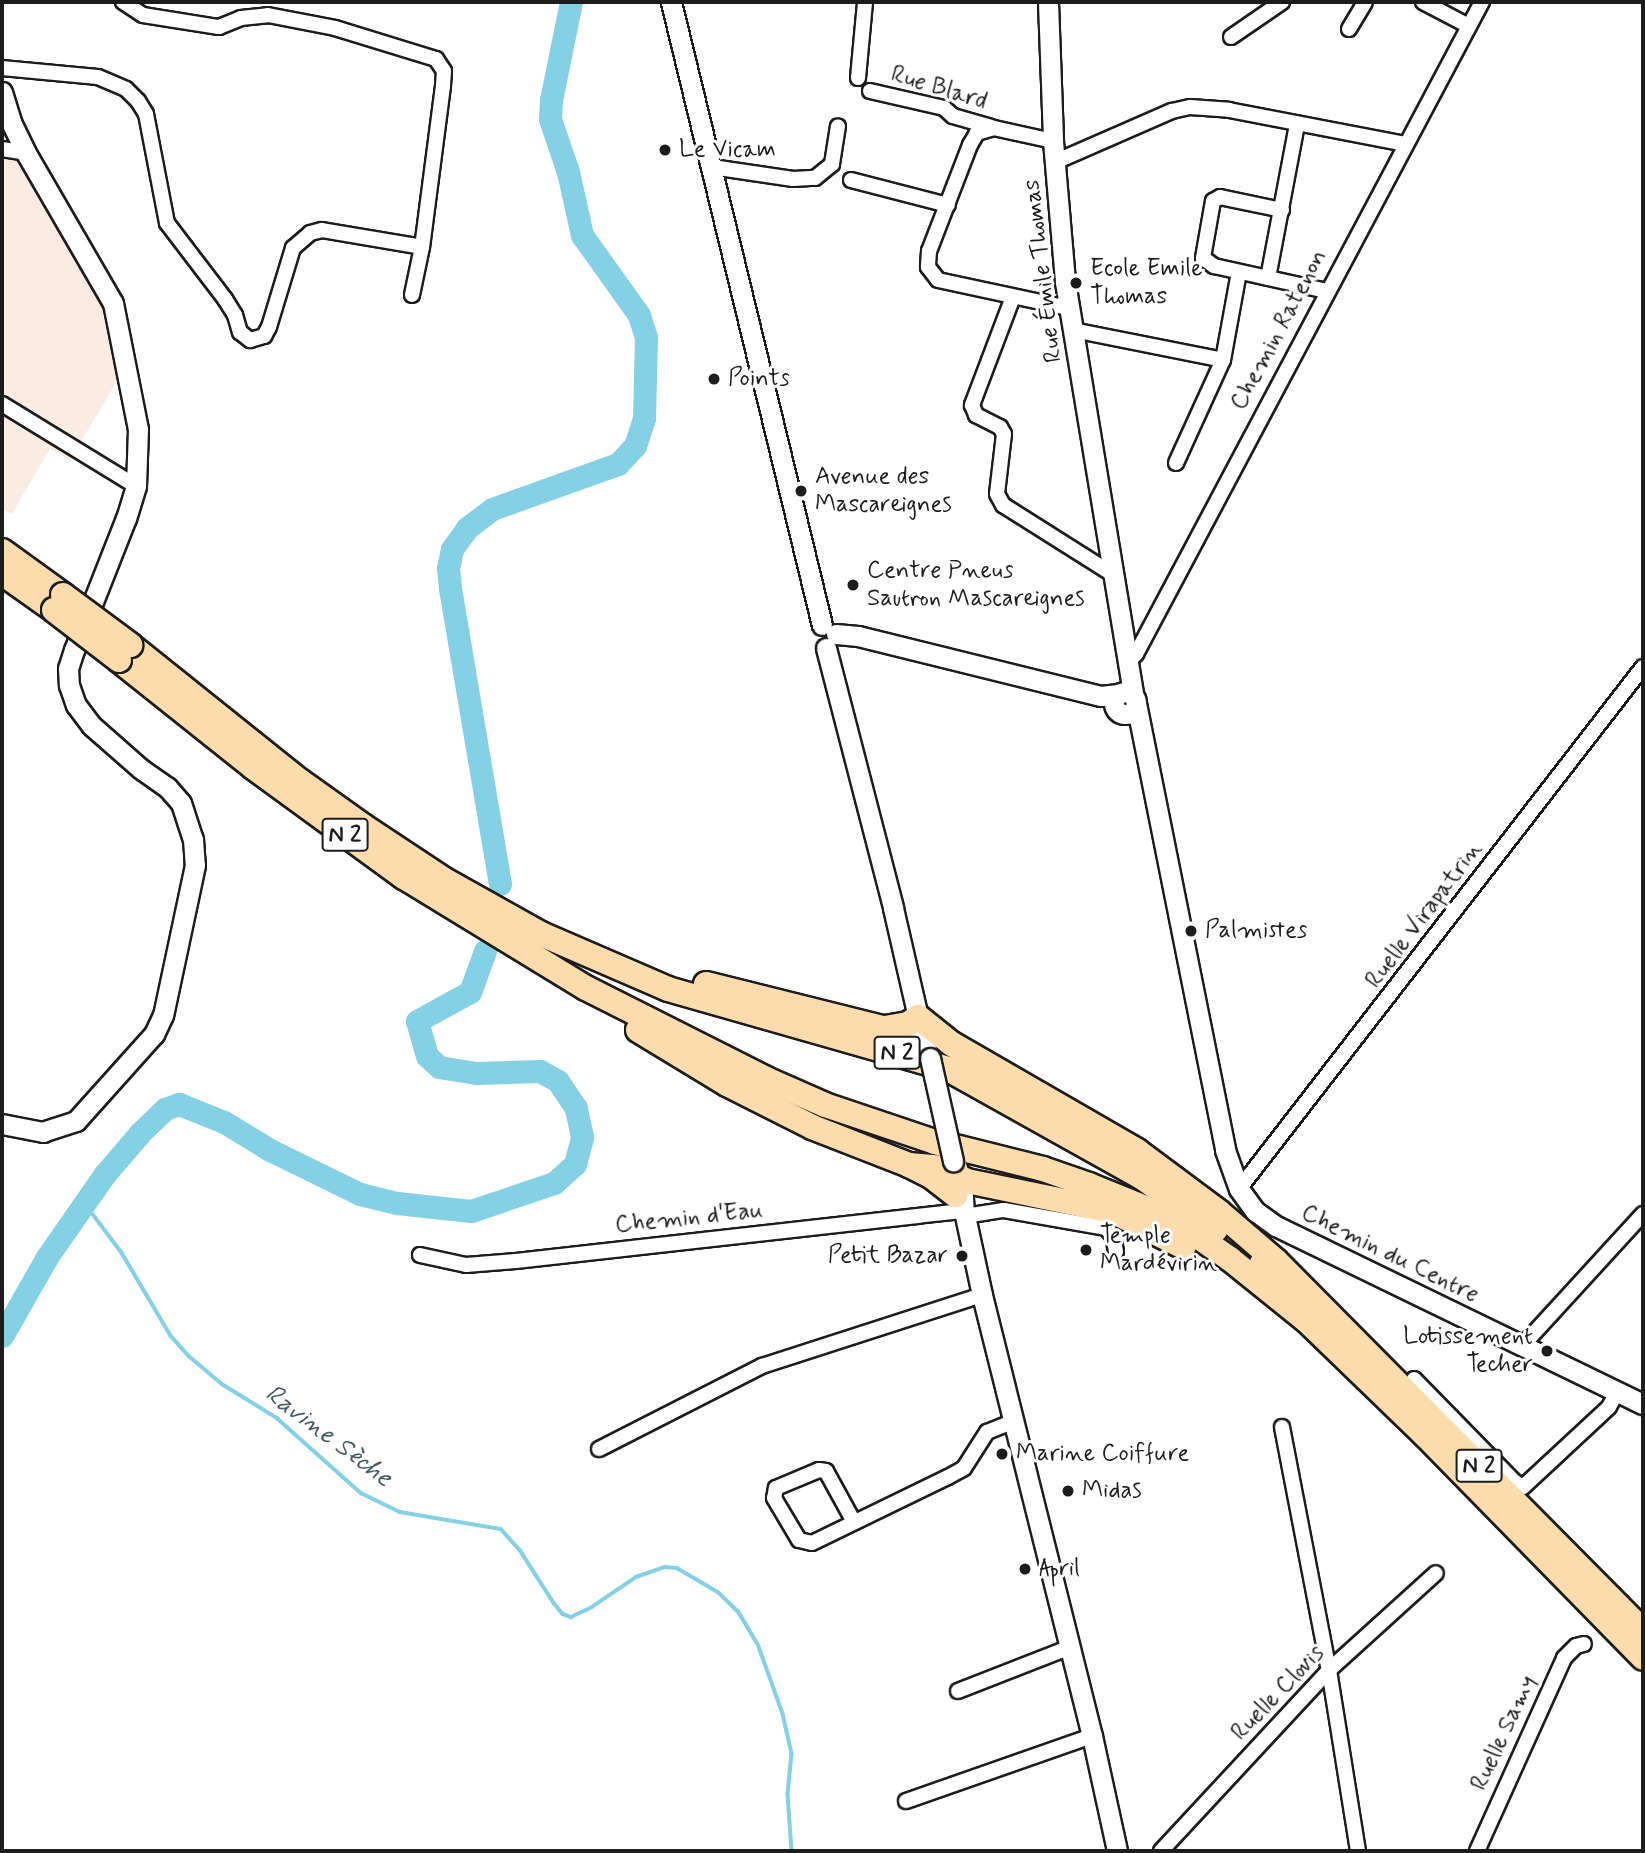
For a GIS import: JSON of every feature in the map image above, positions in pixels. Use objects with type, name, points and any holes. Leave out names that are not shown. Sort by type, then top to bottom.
[{"type":"highway","name":"N 2","points":[[2,551],[59,603],[300,781],[443,878],[541,934],[668,989],[948,1069],[1143,1178],[1315,1302],[1643,1631]]},
{"type":"highway","name":"N 2","points":[[2,573],[59,603]]},
{"type":"highway","name":"N 2","points":[[124,653],[253,767],[404,877],[586,988],[766,1079],[825,1105],[935,1142],[1043,1169],[1163,1215],[1271,1290],[1306,1320],[1424,1434],[1643,1658]]},
{"type":"highway","points":[[443,878],[621,956],[675,975],[909,1036],[1137,1151],[1219,1212],[1276,1261],[1315,1302]]},
{"type":"highway","points":[[586,988],[615,1015],[727,1084],[812,1127],[909,1165],[944,1168],[961,1194],[992,1188],[1089,1205],[1146,1225],[1265,1301],[1360,1375]]},
{"type":"highway","points":[[884,1028],[908,1024],[918,1017],[937,1051]]},
{"type":"street","points":[[124,2],[143,15],[219,27],[254,15],[334,28],[429,55],[442,64],[443,86],[422,247],[412,295]]},
{"type":"street","points":[[671,2],[828,636],[918,1017]]},
{"type":"street","name":"Rue Blard","points":[[858,78],[865,2]]},
{"type":"street","name":"Rue Émile Thomas","points":[[1048,2],[1053,141],[1069,308],[1112,575],[1123,694]]},
{"type":"street","points":[[1231,37],[1282,2]]},
{"type":"street","points":[[1349,29],[1364,2]]},
{"type":"street","points":[[1423,2],[1469,26]]},
{"type":"street","name":"Chemin Ratenon","points":[[1123,694],[1136,654],[1482,2]]},
{"type":"street","points":[[2,68],[98,77],[126,89],[138,101],[146,114],[167,223],[236,315],[240,332],[250,340],[264,336],[270,327],[293,248],[301,237],[322,230],[422,247]]},
{"type":"street","name":"Rue Blard","points":[[870,91],[944,108],[953,117],[1053,141]]},
{"type":"street","points":[[2,92],[11,122],[26,153],[113,303],[138,429],[136,486],[68,668],[69,685],[76,705],[92,726],[141,769],[167,787],[181,803],[193,839],[195,865],[163,1015],[154,1034],[76,1121],[43,1132],[2,1124]]},
{"type":"street","points":[[1055,162],[1172,111],[1190,107],[1229,110],[1405,144]]},
{"type":"street","points":[[1268,278],[1297,124]]},
{"type":"street","points":[[712,167],[793,179],[815,178],[832,164],[838,126]]},
{"type":"street","points":[[994,128],[985,129],[972,139],[929,251],[931,274],[939,280],[1069,308]]},
{"type":"street","points":[[2,149],[26,153]]},
{"type":"street","points":[[852,180],[948,205]]},
{"type":"street","points":[[1282,210],[1220,197],[1213,201],[1203,258],[1214,266],[1327,290]]},
{"type":"street","points":[[1176,463],[1223,360],[1239,272]]},
{"type":"street","name":"Rue Émile Thomas","points":[[1013,297],[972,405],[979,419],[1000,427],[1004,435],[997,495],[1003,505],[1112,575]]},
{"type":"street","points":[[1073,330],[1223,360]]},
{"type":"street","points":[[2,404],[136,486]]},
{"type":"street","points":[[828,636],[858,636],[1123,694]]},
{"type":"street","name":"Ruelle Virapatrin","points":[[1239,1189],[1643,667]]},
{"type":"street","name":"Chemin du Centre","points":[[1123,694],[1141,732],[1225,1150],[1239,1189],[1255,1211],[1276,1226],[1643,1404]]},
{"type":"street","points":[[937,1051],[961,1194],[982,1295],[1092,1736],[1117,1851]]},
{"type":"street","name":"Chemin d'Eau","points":[[420,1255],[466,1265],[516,1261],[961,1194],[1004,1210],[1106,1228],[1113,1236],[1116,1252]]},
{"type":"street","points":[[1522,1346],[1643,1214]]},
{"type":"street","points":[[599,1449],[762,1366],[982,1295]]},
{"type":"street","points":[[1414,1379],[1523,1487],[1609,1407],[1617,1392]]},
{"type":"street","points":[[854,1522],[826,1471],[819,1470],[776,1488],[774,1498],[799,1540],[805,1543],[854,1522],[964,1468],[987,1432],[1014,1421]]},
{"type":"street","points":[[1282,1427],[1329,1670],[1358,1851]]},
{"type":"street","name":"Ruelle Clovis","points":[[1161,1851],[1329,1670],[1436,1573]]},
{"type":"street","name":"Ruelle Samy","points":[[1478,1851],[1564,1658],[1576,1646],[1584,1644]]},
{"type":"street","points":[[958,1691],[1070,1647]]},
{"type":"street","points":[[906,1801],[1092,1736]]},
{"type":"shaded area","points":[[2,123],[101,298],[119,378],[70,460],[50,449],[12,514],[2,509]]},
{"type":"waterway","points":[[500,884],[450,587],[448,568],[452,549],[467,528],[492,509],[618,464],[635,446],[644,418],[646,337],[639,315],[582,235],[568,172],[550,119],[551,100],[571,2]]},
{"type":"waterway","points":[[2,1336],[47,1257],[105,1174],[165,1109],[179,1104],[224,1122],[270,1150],[360,1194],[397,1203],[471,1211],[554,1183],[575,1164],[582,1137],[576,1108],[558,1081],[540,1071],[476,1073],[439,1067],[427,1056],[417,1021],[470,992],[485,951]]},
{"type":"waterway","name":"Ravine Sèche","points":[[86,1205],[122,1253],[171,1336],[189,1356],[222,1384],[277,1418],[361,1493],[400,1512],[501,1529],[520,1550],[554,1603],[563,1614],[571,1617],[592,1607],[636,1577],[665,1567],[677,1568],[718,1592],[738,1611],[758,1644],[783,1714],[792,1754],[788,1794],[792,1851]]},
{"type":"place","name":"Le Vicam","points":[[665,150]]},
{"type":"place","name":"Ecole Emile Thomas","points":[[1076,283]]},
{"type":"place","name":"Points","points":[[714,379]]},
{"type":"place","name":"Avenue des Mascareignes","points":[[801,491]]},
{"type":"place","name":"Centre Pneus Sautron Mascareignes","points":[[853,585]]},
{"type":"place","name":"Palmistes","points":[[1191,931]]},
{"type":"place","name":"Temple Mardévirin","points":[[1086,1250]]},
{"type":"place","name":"Petit Bazar","points":[[962,1256]]},
{"type":"place","name":"Lotissement Techer","points":[[1547,1351]]},
{"type":"place","name":"Marine Coiffure","points":[[1002,1454]]},
{"type":"place","name":"Midas","points":[[1068,1491]]},
{"type":"place","name":"April","points":[[1025,1569]]}]
